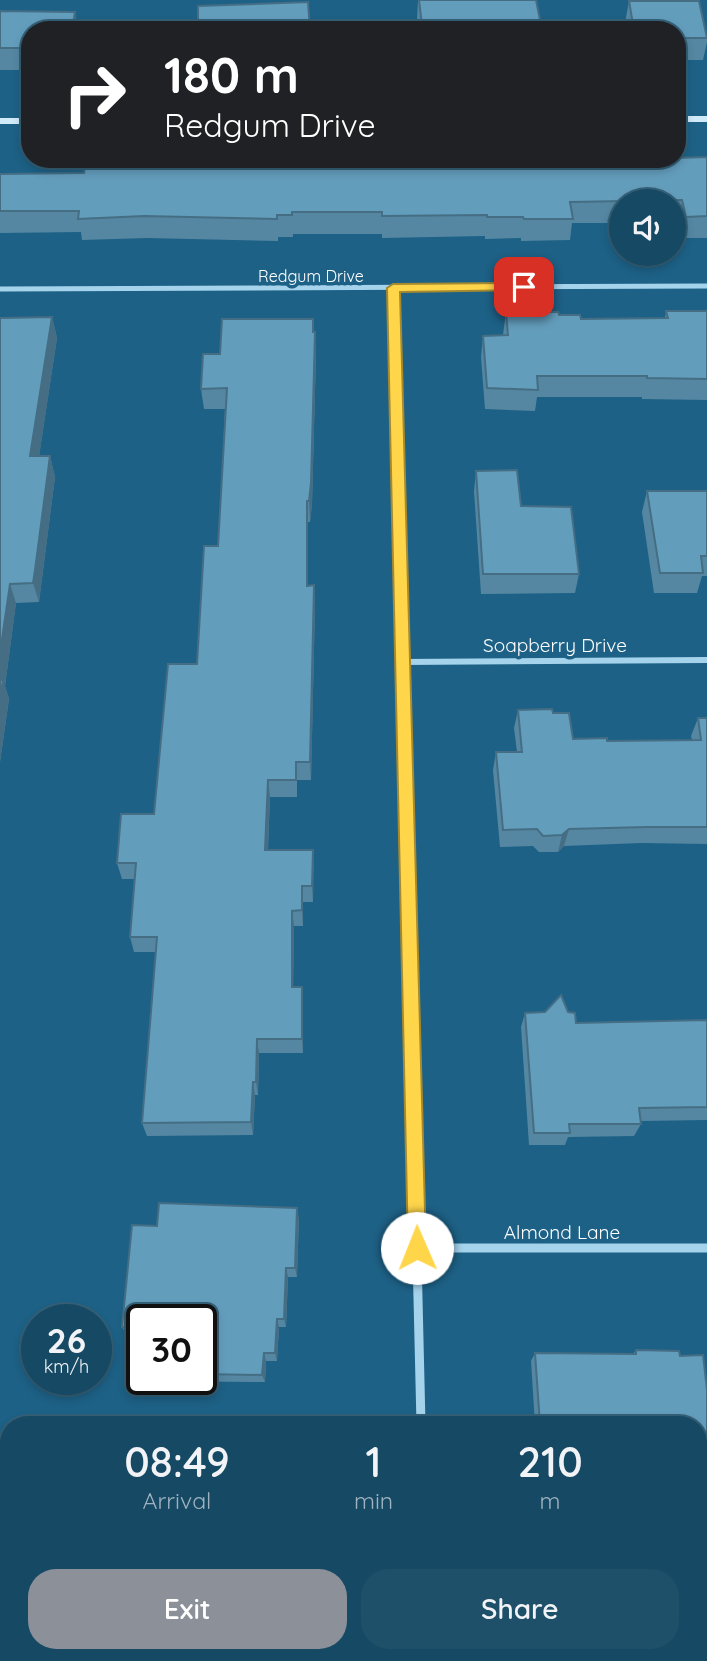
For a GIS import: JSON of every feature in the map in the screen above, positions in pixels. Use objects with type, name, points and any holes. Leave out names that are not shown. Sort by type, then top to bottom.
[{"type":"street","points":[[686,119],[707,118]]},
{"type":"street","points":[[0,121],[21,121]]},
{"type":"street","name":"Redgum Drive","points":[[0,289],[707,286]]},
{"type":"street","points":[[393,288],[421,1416]]},
{"type":"street","name":"Soapberry Drive","points":[[402,662],[707,660]]},
{"type":"street","name":"Almond Lane","points":[[417,1248],[707,1248]]},
{"type":"building","points":[[419,0],[536,0],[540,21],[422,21]]},
{"type":"building","points":[[629,1],[699,1],[707,38],[686,38],[686,21],[632,21]]},
{"type":"building","points":[[308,2],[309,21],[198,21],[198,6]]},
{"type":"building","points":[[0,11],[75,12],[74,21],[21,21],[21,48],[0,48]]},
{"type":"building","points":[[707,157],[707,216],[686,217],[686,189],[609,189],[609,201],[570,202],[573,219],[524,219],[487,215],[382,216],[382,212],[292,212],[292,215],[277,215],[277,219],[144,216],[78,219],[79,211],[0,211],[0,174],[84,173],[85,168],[686,168],[686,158]]},
{"type":"building","points":[[666,311],[707,311],[707,379],[537,376],[538,390],[487,388],[483,336],[508,335],[506,312],[558,312],[559,315],[580,315],[581,319],[668,318]]},
{"type":"building","points":[[52,317],[30,456],[50,456],[33,583],[10,584],[0,653],[0,318]]},
{"type":"building","points":[[222,319],[313,319],[315,332],[311,483],[307,501],[307,586],[314,585],[310,762],[296,762],[296,780],[268,780],[265,850],[313,850],[312,886],[302,886],[302,910],[292,911],[292,987],[302,987],[302,1039],[257,1039],[256,1082],[253,1082],[251,1122],[142,1123],[157,937],[130,937],[136,863],[117,863],[121,814],[154,814],[168,664],[197,664],[204,546],[218,546],[227,388],[201,389],[203,354],[220,354]]},
{"type":"building","points":[[517,470],[521,506],[571,507],[579,574],[483,574],[476,471]]},
{"type":"building","points":[[647,491],[707,491],[707,556],[701,556],[703,573],[660,573]]},
{"type":"building","points":[[552,709],[553,713],[569,713],[573,739],[607,738],[607,741],[701,740],[698,718],[707,718],[707,827],[569,829],[562,835],[543,836],[537,829],[503,830],[496,752],[522,752],[518,710]]},
{"type":"building","points":[[561,995],[568,1012],[575,1013],[576,1023],[707,1020],[707,1107],[639,1108],[641,1124],[569,1124],[570,1133],[534,1133],[525,1013],[545,1012]]},
{"type":"building","points":[[159,1203],[297,1208],[295,1268],[286,1268],[284,1319],[277,1319],[275,1353],[264,1353],[262,1375],[217,1374],[217,1304],[126,1304],[126,1327],[122,1327],[132,1225],[157,1226]]},
{"type":"building","points":[[636,1350],[679,1351],[680,1356],[703,1355],[707,1416],[539,1416],[535,1353],[636,1354]]},
{"type":"route","points":[[417,1248],[393,288],[524,287]]}]
